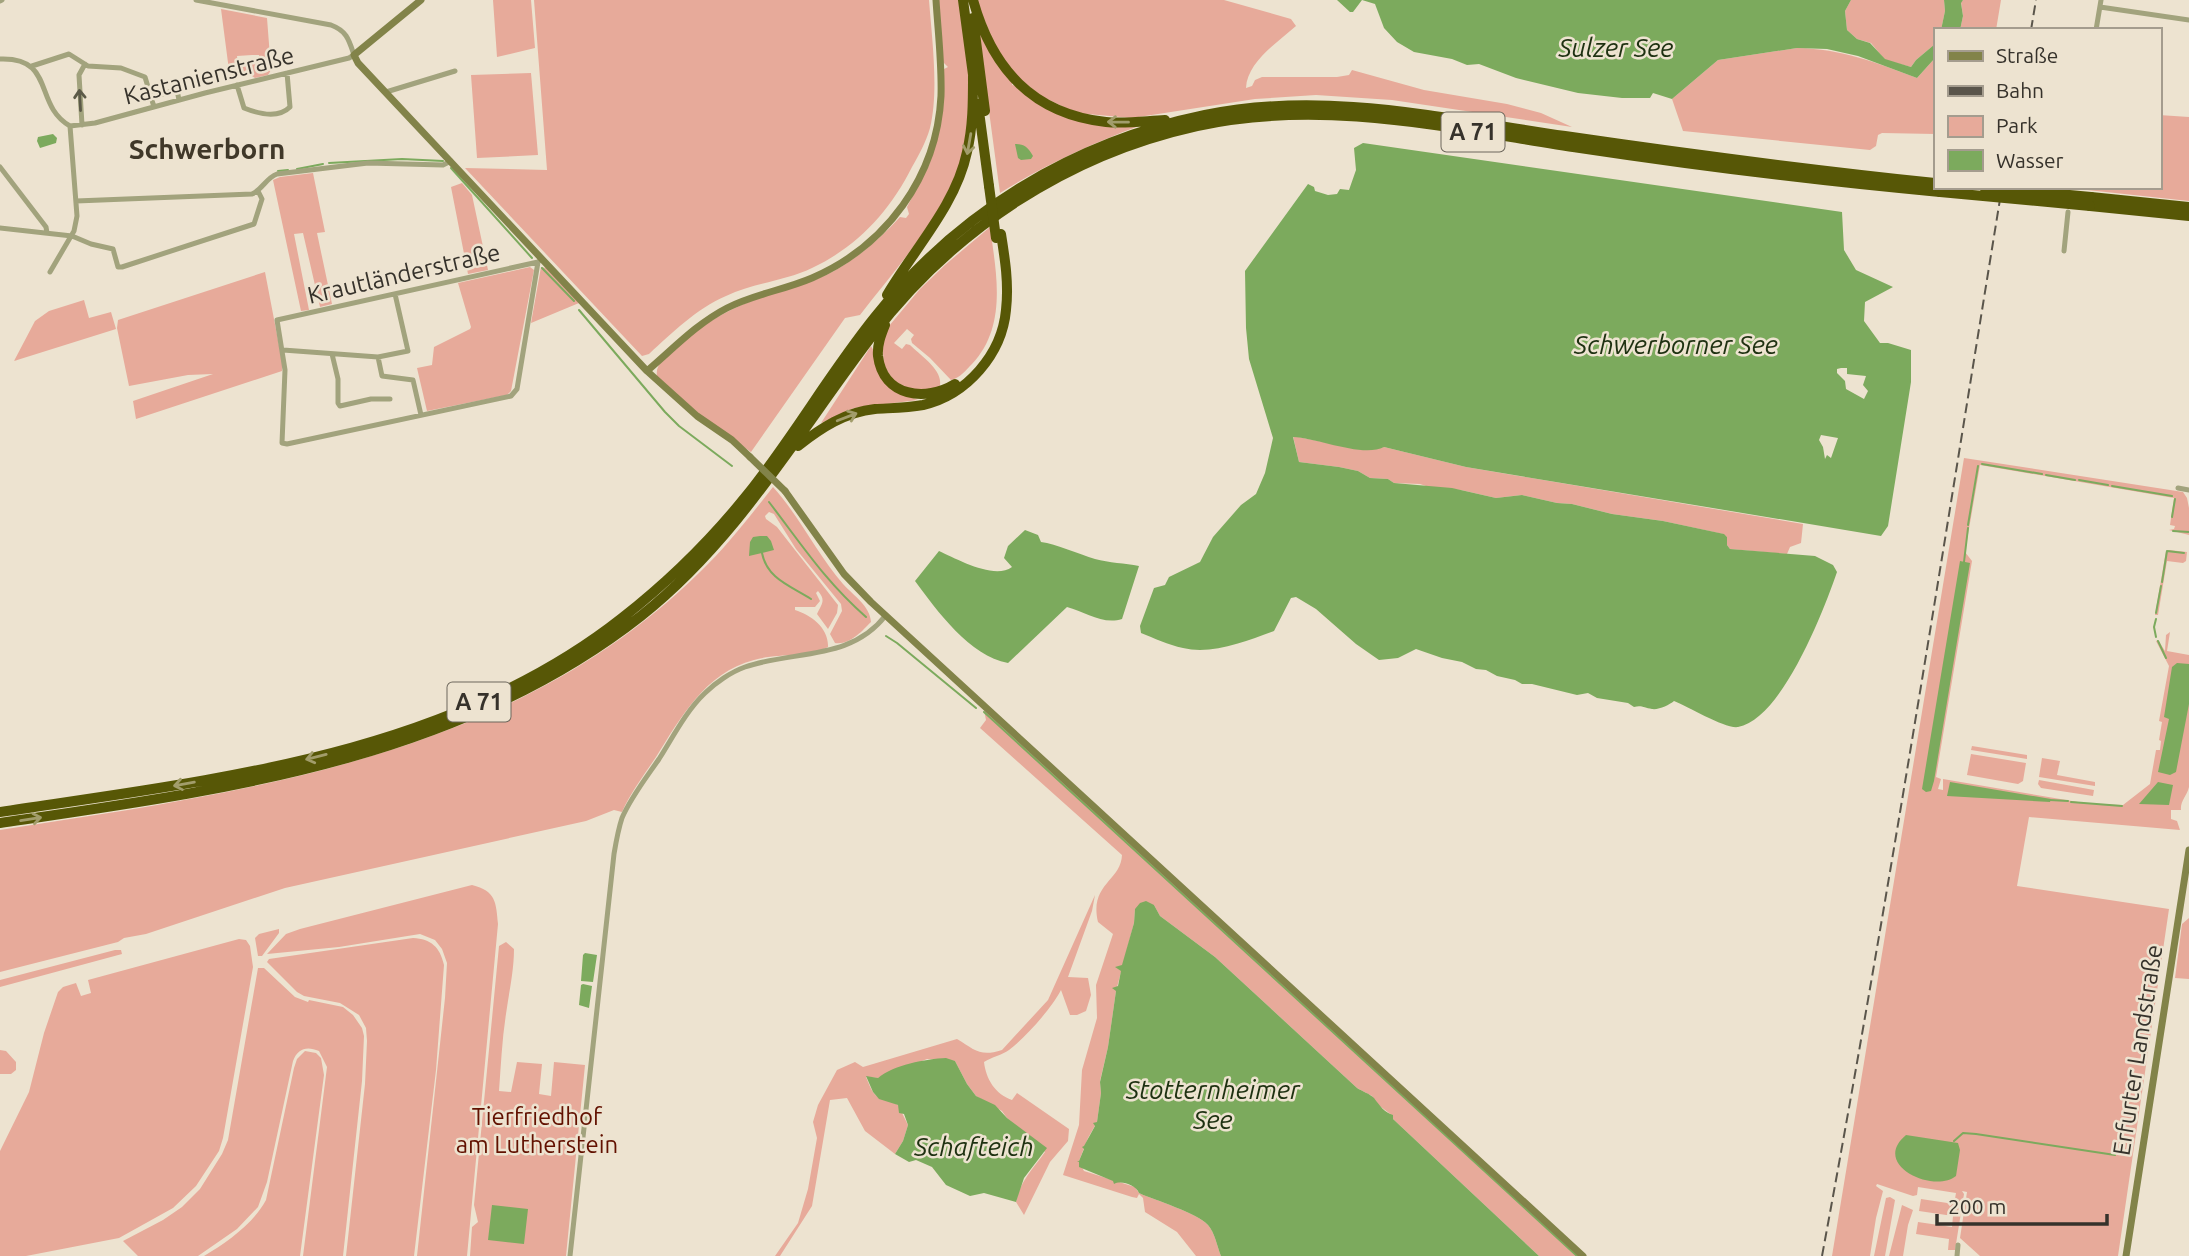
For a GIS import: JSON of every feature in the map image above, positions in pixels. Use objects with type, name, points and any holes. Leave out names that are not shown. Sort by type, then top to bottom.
[{"type":"highway","points":[[963,0],[992,185]]},
{"type":"highway","points":[[972,0],[983,34],[998,60],[1017,82],[1044,102],[1071,114],[1100,121],[1186,119]]},
{"type":"highway","points":[[789,452],[821,429],[844,417],[873,409],[925,404],[951,394],[973,377],[991,355],[1004,325],[1007,294],[972,0]]},
{"type":"highway","points":[[874,317],[898,275],[940,214],[962,168],[972,118],[973,76]]},
{"type":"highway","name":"A 71","points":[[0,812],[191,783],[295,762],[409,730],[465,708],[541,671],[616,623],[698,551],[750,492],[874,317],[934,252],[1008,194],[1077,156],[1138,132],[1186,119],[1257,107],[1308,104],[1354,106],[1934,187]]},
{"type":"highway","name":"A 71","points":[[0,823],[169,797],[299,772],[412,739],[509,700],[584,657],[655,604],[731,530],[889,314],[939,260],[975,230],[1043,184],[1118,149],[1153,137],[1195,126],[1248,117],[1321,114],[1385,119],[1684,163],[1934,188]]},
{"type":"highway","name":"A 71","points":[[1949,189],[2090,202],[2189,207]]},
{"type":"highway","name":"A 71","points":[[1998,189],[2189,216]]},
{"type":"highway","points":[[889,314],[880,338],[878,356],[884,374],[891,383],[902,390],[927,395],[938,393],[959,381],[986,351],[998,323],[1001,294],[999,236]]},
{"type":"street","points":[[196,0],[342,29],[348,36],[358,62],[540,260],[554,271],[647,371],[697,416],[732,440],[785,491],[844,574],[1583,1256]]},
{"type":"street","points":[[354,55],[421,0]]},
{"type":"street","points":[[647,371],[698,326],[726,309],[751,297],[813,278],[866,246],[890,225],[920,178],[936,135],[941,75],[936,0]]},
{"type":"street","points":[[2096,28],[2101,4],[2189,20]]},
{"type":"street","points":[[32,66],[69,54],[92,67],[121,68],[141,75],[147,81],[154,107]]},
{"type":"street","name":"Kastanienstraße","points":[[71,126],[354,55]]},
{"type":"street","points":[[0,59],[22,61],[32,66],[58,117],[71,126],[76,216],[72,236],[50,272]]},
{"type":"street","points":[[82,125],[79,75],[85,64]]},
{"type":"street","points":[[386,92],[455,71]]},
{"type":"street","points":[[237,85],[244,108],[266,114],[282,114],[290,107],[287,73]]},
{"type":"street","points":[[151,97],[177,90],[180,100]]},
{"type":"street","points":[[76,201],[253,194],[269,177],[279,174],[368,163],[443,164],[451,161]]},
{"type":"street","points":[[0,167],[46,227],[47,233]]},
{"type":"street","points":[[0,228],[72,236],[113,249],[118,267],[122,267],[254,224],[262,199],[258,191]]},
{"type":"street","points":[[2064,251],[2068,212]]},
{"type":"street","points":[[395,294],[408,351],[378,357],[283,350],[285,370],[282,443],[511,396],[515,393],[540,260]]},
{"type":"street","name":"Krautländerstraße","points":[[283,350],[276,320],[540,260]]},
{"type":"street","points":[[332,354],[340,405],[390,399]]},
{"type":"street","points":[[378,357],[382,376],[413,380],[421,415]]},
{"type":"street","points":[[2178,488],[2189,490]]},
{"type":"street","points":[[570,1256],[613,862],[617,835],[627,808],[705,693],[741,668],[760,662],[819,654],[846,647],[872,630],[886,615]]},
{"type":"street","name":"Erfurter Landstraße","points":[[2126,1256],[2189,850]]},
{"type":"street","points":[[1956,1256],[1958,1245]]},
{"type":"green space","points":[[493,0],[531,0],[535,48],[497,57]]},
{"type":"green space","points":[[534,0],[929,0],[934,98],[928,133],[903,183],[883,213],[844,250],[802,272],[747,288],[715,301],[685,322],[649,354],[642,356],[465,168],[547,170]]},
{"type":"green space","points":[[938,0],[960,0],[970,84],[968,133],[952,184],[910,252],[860,315],[845,318],[751,452],[708,422],[657,376],[658,368],[661,362],[691,335],[711,321],[743,304],[834,271],[869,247],[900,217],[906,218],[909,214],[907,207],[929,165],[936,143],[944,69],[948,67],[943,62]]},
{"type":"green space","points":[[976,0],[1224,0],[1291,19],[1296,26],[1258,61],[1246,88],[1262,77],[1337,77],[1349,75],[1352,70],[1424,90],[1507,104],[1541,113],[1572,127],[1392,100],[1316,95],[1255,99],[1132,118],[1076,113],[1039,95],[1017,76],[999,55]]},
{"type":"green space","points":[[1851,0],[1944,0],[1945,11],[1941,28],[1934,28],[1934,45],[1911,67],[1885,60],[1871,43],[1857,39],[1847,30],[1845,11]]},
{"type":"green space","points":[[2001,0],[1996,28],[1960,28],[1963,16],[1961,2]]},
{"type":"green space","points":[[221,9],[267,18],[271,70],[268,75],[255,78],[249,74],[230,78]],"holes":[[[259,55],[260,62],[238,64],[237,56]]]},
{"type":"green space","points":[[978,29],[1012,85],[1043,105],[1139,126],[1068,156],[1000,193]]},
{"type":"green space","points":[[1797,48],[1813,49],[1844,54],[1917,78],[1934,59],[1934,134],[1882,133],[1878,135],[1876,146],[1870,150],[1683,131],[1672,99],[1718,60]]},
{"type":"green space","points":[[531,73],[538,155],[477,158],[471,75]]},
{"type":"green space","points":[[2161,115],[2189,117],[2189,201],[2078,189],[2161,189]]},
{"type":"green space","points":[[313,173],[325,232],[317,233],[332,304],[320,307],[303,233],[294,234],[309,310],[301,311],[273,180]]},
{"type":"green space","points":[[462,183],[472,195],[488,270],[468,274],[451,187]]},
{"type":"green space","points":[[990,227],[997,298],[991,333],[972,364],[960,376],[951,380],[912,343],[914,335],[907,329],[894,343],[902,349],[906,344],[910,345],[932,365],[940,384],[938,390],[916,393],[893,380],[884,366],[882,340],[889,326],[920,289]]},
{"type":"green space","points":[[530,267],[534,270],[511,391],[507,395],[427,411],[417,368],[432,365],[434,347],[471,327],[458,283]]},
{"type":"green space","points":[[541,267],[546,268],[579,303],[531,323]]},
{"type":"green space","points":[[265,272],[282,371],[136,419],[133,401],[213,374],[188,375],[129,386],[117,328],[118,320]]},
{"type":"green space","points":[[84,300],[89,318],[111,312],[116,329],[14,361],[35,321],[49,311]]},
{"type":"green space","points":[[871,346],[898,393],[918,400],[854,408],[821,423]]},
{"type":"green space","points":[[1293,436],[1364,450],[1384,447],[1466,467],[1803,524],[1801,543],[1790,547],[1787,554],[1730,549],[1727,537],[1723,534],[1663,521],[1612,514],[1522,495],[1496,498],[1461,490],[1370,478],[1358,471],[1299,462]]},
{"type":"green space","points":[[1964,458],[2183,492],[2189,508],[2189,535],[2169,530],[2175,526],[2170,525],[2174,498],[1980,465],[1965,552],[1972,561],[1936,777],[1941,779],[1938,789],[1943,790],[1943,779],[2090,804],[2123,805],[2150,784],[2156,750],[2160,750],[2162,722],[2159,721],[2169,666],[2156,641],[2158,640],[2165,651],[2166,635],[2170,632],[2167,651],[2189,655],[2189,787],[2181,810],[2171,810],[2171,819],[2177,821],[2180,830],[2029,817],[2017,886],[2169,909],[2118,1256],[1980,1256],[1960,1238],[1967,1192],[1962,1191],[1964,1194],[1955,1250],[1948,1250],[1949,1239],[1916,1234],[1918,1222],[1952,1227],[1953,1216],[1919,1211],[1921,1199],[1954,1204],[1956,1193],[1918,1187],[1917,1195],[1913,1196],[1877,1184],[1883,1191],[1870,1256],[1832,1256]]},
{"type":"green space","points":[[773,487],[843,584],[865,606],[871,622],[851,640],[835,643],[830,634],[842,611],[841,604],[796,549],[774,514],[769,512],[765,516],[766,519],[777,527],[838,605],[837,613],[828,629],[817,614],[823,600],[818,591],[816,593],[820,601],[815,607],[795,607],[795,610],[813,619],[822,628],[828,640],[828,647],[810,653],[754,660],[737,666],[708,686],[685,712],[622,812],[614,810],[586,821],[285,888],[146,934],[0,972],[0,830],[188,800],[281,780],[373,756],[462,724],[547,684],[627,634],[711,561]]},
{"type":"green space","points":[[2166,551],[2187,552],[2186,561],[2167,561],[2158,615],[2155,615]]},
{"type":"green space","points":[[984,710],[1580,1256],[1539,1256],[1393,1119],[1393,1116],[1377,1104],[1372,1096],[1357,1088],[1215,957],[1160,916],[1154,905],[1135,909],[1134,923],[1116,991],[1100,1081],[1097,1122],[1079,1161],[1084,1171],[1135,1187],[1139,1193],[1203,1220],[1212,1232],[1221,1256],[1196,1256],[1177,1232],[1145,1212],[1143,1198],[1139,1194],[1137,1198],[1132,1197],[1063,1175],[1079,1125],[1082,1070],[1097,1018],[1096,985],[1113,934],[1098,922],[1096,909],[1101,891],[1117,871],[1122,855],[980,728],[986,720]]},
{"type":"green space","points":[[1972,746],[2027,755],[2027,759],[1971,750]]},
{"type":"green space","points":[[1971,754],[2026,763],[2023,781],[2018,784],[1967,775]]},
{"type":"green space","points":[[2042,758],[2060,761],[2057,775],[2095,782],[2095,786],[2039,777]]},
{"type":"green space","points":[[2039,780],[2094,790],[2093,796],[2041,788]]},
{"type":"green space","points":[[472,885],[480,887],[493,898],[498,924],[467,1256],[417,1256],[445,998],[447,963],[442,949],[435,940],[420,934],[339,947],[267,954],[286,934],[300,929]]},
{"type":"green space","points":[[1095,895],[1092,911],[1068,977],[1088,978],[1091,995],[1086,1011],[1070,1015],[1061,990],[1045,1014],[1023,1038],[1006,1052],[984,1062],[989,1080],[1001,1094],[1012,1100],[1017,1093],[1069,1129],[1068,1141],[1050,1162],[1024,1215],[1016,1202],[1018,1195],[1045,1152],[1002,1111],[976,1096],[955,1061],[927,1059],[878,1078],[866,1077],[875,1095],[898,1105],[908,1125],[895,1154],[865,1131],[847,1098],[830,1100],[812,1206],[780,1256],[775,1256],[798,1223],[808,1189],[817,1138],[813,1122],[818,1105],[837,1070],[855,1062],[863,1067],[957,1039],[983,1052],[1002,1050],[1048,1000]]},
{"type":"green space","points":[[2189,918],[2189,979],[2175,978],[2182,924]]},
{"type":"green space","points":[[279,929],[279,933],[262,956],[258,956],[255,938],[259,934]]},
{"type":"green space","points":[[413,938],[434,945],[444,965],[436,1070],[414,1256],[346,1256],[365,1084],[366,1028],[359,1015],[340,1003],[304,996],[297,992],[267,962],[269,959]]},
{"type":"green space","points":[[239,939],[246,940],[250,946],[253,967],[223,1138],[219,1151],[196,1186],[173,1208],[119,1238],[26,1256],[0,1256],[0,1151],[29,1092],[58,992],[63,987],[76,983],[81,996],[91,993],[88,980]]},
{"type":"green space","name":"Tierfriedhof am Lutherstein","points":[[506,942],[514,949],[514,957],[499,1091],[511,1092],[517,1062],[542,1064],[539,1094],[551,1096],[554,1062],[585,1065],[566,1256],[470,1256],[472,1227],[478,1222],[474,1205],[499,946]]},
{"type":"green space","points":[[121,950],[122,954],[0,987],[0,980]]},
{"type":"green space","points":[[258,968],[264,968],[295,997],[308,1002],[309,1000],[343,1007],[362,1028],[362,1081],[343,1256],[303,1256],[327,1067],[319,1051],[307,1049],[297,1053],[293,1061],[267,1182],[258,1207],[237,1229],[198,1256],[138,1256],[123,1241],[182,1207],[200,1189],[228,1140]]},
{"type":"green space","points":[[0,1050],[6,1051],[16,1062],[16,1070],[11,1074],[0,1074]]},
{"type":"green space","points":[[305,1051],[316,1053],[321,1058],[324,1075],[300,1256],[204,1256],[247,1225],[266,1200],[294,1068],[297,1059]]},
{"type":"green space","points":[[1886,1198],[1895,1200],[1885,1256],[1874,1256]]},
{"type":"green space","points":[[1902,1205],[1913,1210],[1903,1256],[1889,1256]]},
{"type":"water","points":[[1337,0],[1362,0],[1353,12],[1350,12]]},
{"type":"water","name":"Sulzer See","points":[[1362,0],[1851,0],[1845,11],[1847,30],[1857,39],[1870,43],[1885,59],[1911,67],[1934,45],[1934,59],[1917,78],[1858,56],[1827,49],[1797,48],[1718,60],[1672,99],[1653,93],[1650,98],[1622,98],[1578,93],[1516,78],[1479,64],[1467,65],[1452,59],[1414,52],[1397,42],[1384,28],[1375,4]]},
{"type":"water","points":[[1944,0],[1963,0],[1960,28],[1941,28]]},
{"type":"water","points":[[53,134],[57,138],[56,143],[40,148],[38,137]]},
{"type":"water","name":"Schwerborner See","points":[[1363,143],[1842,212],[1844,250],[1856,270],[1893,287],[1865,302],[1864,321],[1880,343],[1911,350],[1911,382],[1888,526],[1881,536],[1466,467],[1384,447],[1375,450],[1353,449],[1293,437],[1299,462],[1358,471],[1370,478],[1388,479],[1394,483],[1452,488],[1496,498],[1522,495],[1612,514],[1663,521],[1724,534],[1730,549],[1815,556],[1833,565],[1837,572],[1812,636],[1785,684],[1770,705],[1754,720],[1732,727],[1674,701],[1658,709],[1634,707],[1628,703],[1597,698],[1588,693],[1577,695],[1522,684],[1416,649],[1398,658],[1379,660],[1316,609],[1296,597],[1291,598],[1274,631],[1229,646],[1194,650],[1141,633],[1140,626],[1154,588],[1165,585],[1169,577],[1200,562],[1213,537],[1241,505],[1256,494],[1265,473],[1273,438],[1249,359],[1245,271],[1308,184],[1314,187],[1315,191],[1328,195],[1337,194],[1340,189],[1349,190],[1356,170],[1354,148]],"holes":[[[1847,368],[1847,374],[1866,376],[1863,385],[1868,391],[1864,399],[1846,389],[1845,381],[1837,373],[1837,369]],[[1821,435],[1838,438],[1831,458],[1827,455],[1825,459],[1819,440]]]},
{"type":"water","points":[[1015,144],[1027,148],[1033,156],[1031,159],[1018,158]]},
{"type":"water","points":[[1025,530],[1038,535],[1041,542],[1100,560],[1139,566],[1122,619],[1101,619],[1067,607],[1008,663],[994,659],[968,642],[944,618],[915,581],[939,551],[986,570],[996,571],[1012,567],[1004,558],[1008,546]]},
{"type":"water","points":[[767,536],[774,550],[749,556],[753,537]]},
{"type":"water","points":[[1960,561],[1970,563],[1934,781],[1931,791],[1926,792],[1922,789]]},
{"type":"water","points":[[2177,663],[2189,664],[2189,704],[2176,772],[2170,775],[2158,772],[2169,719],[2164,717],[2172,667]]},
{"type":"water","points":[[1950,782],[2051,799],[2050,802],[1947,796]]},
{"type":"water","points":[[2158,782],[2173,785],[2169,805],[2139,804]]},
{"type":"water","name":"Stotternheimer See","points":[[1146,901],[1154,905],[1160,916],[1215,957],[1357,1088],[1393,1115],[1393,1119],[1539,1256],[1221,1256],[1212,1232],[1203,1220],[1139,1193],[1128,1184],[1114,1184],[1113,1181],[1079,1167],[1077,1161],[1084,1149],[1082,1147],[1095,1126],[1093,1123],[1097,1122],[1100,1082],[1116,991],[1112,988],[1118,986],[1121,971],[1115,967],[1122,965],[1134,923],[1135,909]]},
{"type":"water","points":[[585,953],[597,955],[593,982],[581,981]]},
{"type":"water","points":[[583,984],[592,986],[589,1008],[579,1005]]},
{"type":"water","name":"Schafteich","points":[[946,1058],[955,1061],[976,1096],[995,1105],[1007,1118],[1047,1148],[1024,1178],[1016,1202],[984,1193],[970,1196],[946,1185],[932,1167],[916,1160],[909,1162],[895,1154],[908,1125],[904,1114],[899,1113],[898,1105],[879,1099],[866,1076],[878,1078],[901,1066]]},
{"type":"water","points":[[1906,1135],[1958,1143],[1960,1150],[1956,1176],[1946,1181],[1934,1181],[1909,1174],[1900,1166],[1896,1157],[1897,1146]]},
{"type":"water","points":[[492,1205],[528,1209],[524,1244],[488,1240]]},
{"type":"waterway","points":[[329,163],[402,159],[443,161]]},
{"type":"waterway","points":[[297,169],[323,164]]},
{"type":"waterway","points":[[451,168],[532,258]]},
{"type":"waterway","points":[[278,171],[288,170]]},
{"type":"waterway","points":[[542,268],[574,301]]},
{"type":"waterway","points":[[579,310],[665,412],[679,426],[732,466]]},
{"type":"waterway","points":[[1982,464],[2042,474]]},
{"type":"waterway","points":[[1968,525],[1978,466]]},
{"type":"waterway","points":[[2046,475],[2075,480]]},
{"type":"waterway","points":[[2079,480],[2108,485]]},
{"type":"waterway","points":[[2112,486],[2172,496]]},
{"type":"waterway","points":[[2172,517],[2175,499]]},
{"type":"waterway","points":[[769,502],[826,576],[866,617]]},
{"type":"waterway","points":[[1964,562],[1968,528]]},
{"type":"waterway","points":[[2173,531],[2189,532]]},
{"type":"waterway","points":[[2162,582],[2167,551],[2184,553]]},
{"type":"waterway","points":[[762,553],[774,576],[811,599]]},
{"type":"waterway","points":[[2156,613],[2161,586]]},
{"type":"waterway","points":[[2156,619],[2156,637]]},
{"type":"waterway","points":[[886,636],[976,708]]},
{"type":"waterway","points":[[2158,641],[2166,658]]},
{"type":"waterway","points":[[984,712],[1577,1256]]},
{"type":"waterway","points":[[2050,800],[2068,801]]},
{"type":"waterway","points":[[2071,802],[2122,806]]},
{"type":"waterway","points":[[1954,1141],[1963,1133],[1976,1134],[2115,1155]]},
{"type":"railway","points":[[2031,28],[2036,0]]},
{"type":"railway","points":[[1822,1256],[1893,856],[2002,189]]},
{"type":"district","name":"Schwerborn","points":[[207,149]]}]
